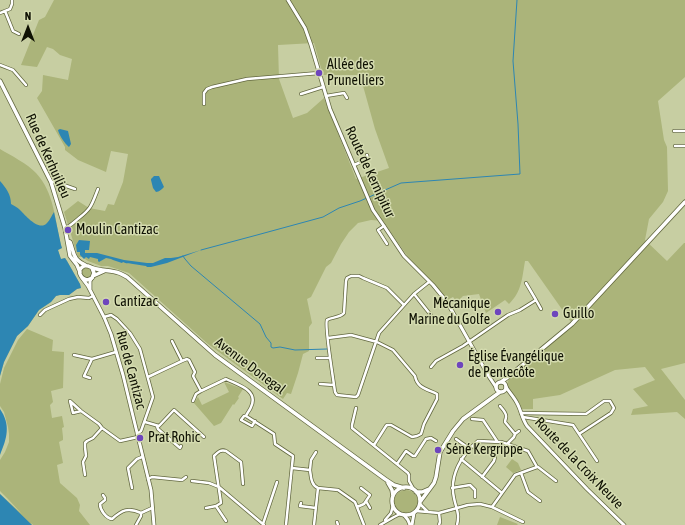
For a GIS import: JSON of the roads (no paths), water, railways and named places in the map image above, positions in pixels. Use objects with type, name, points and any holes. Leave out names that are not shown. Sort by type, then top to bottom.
[{"type":"main road","name":"Rue de Kerhuilieu","points":[[0,82],[51,182],[66,228],[70,256],[77,265],[80,273]]},
{"type":"main road","points":[[493,396],[497,385],[500,382],[572,324],[685,202]]},
{"type":"main road","name":"Rue de Kerhuilieu","points":[[68,241],[71,244],[73,254],[76,259],[87,266]]},
{"type":"main road","points":[[93,277],[94,270],[92,268],[87,266],[83,267],[80,271],[82,278],[87,280],[93,277],[104,270]]},
{"type":"main road","name":"Avenue Donegal","points":[[92,268],[113,271],[127,277],[215,355],[385,479],[394,485],[405,488]]},
{"type":"main road","points":[[430,489],[422,492],[405,488],[398,490],[392,500],[395,510],[402,515],[408,515],[415,512],[430,489],[435,480],[440,452],[453,431],[463,419],[493,396],[502,392],[506,386],[508,377]]},
{"type":"main road","points":[[500,382],[504,383],[506,386]]},
{"type":"main road","points":[[496,388],[498,391],[502,392]]},
{"type":"main road","name":"Avenue Donegal","points":[[385,479],[390,485],[394,496]]},
{"type":"main road","points":[[415,491],[418,494],[420,503]]},
{"type":"street","points":[[0,13],[10,9],[12,0]]},
{"type":"street","name":"Route de Kernipitur","points":[[288,0],[305,28],[330,109],[374,210],[404,256],[447,302],[496,388]]},
{"type":"street","points":[[5,11],[13,31],[19,34]]},
{"type":"street","points":[[0,65],[13,70],[26,85]]},
{"type":"street","points":[[204,104],[204,93],[207,89],[212,87],[247,79],[319,73]]},
{"type":"street","points":[[301,94],[323,87]]},
{"type":"street","points":[[326,96],[344,93],[347,98]]},
{"type":"street","points":[[674,131],[685,130]]},
{"type":"street","points":[[675,146],[685,146]]},
{"type":"street","points":[[354,165],[368,159],[367,155]]},
{"type":"street","points":[[51,182],[75,189]]},
{"type":"street","points":[[66,228],[90,208],[98,189]]},
{"type":"street","points":[[384,226],[378,230],[387,244]]},
{"type":"street","points":[[90,289],[90,281],[93,277]]},
{"type":"street","points":[[404,305],[387,288],[361,277],[348,277],[346,281],[344,313],[342,316],[329,319],[327,321],[330,358],[335,392],[337,396],[356,397],[358,395],[379,333],[414,294],[429,282]]},
{"type":"street","name":"Rue de Cantizac","points":[[82,278],[90,289],[111,334],[130,402],[152,494],[154,525]]},
{"type":"street","points":[[526,283],[541,309]]},
{"type":"street","points":[[414,294],[434,319]]},
{"type":"street","points":[[40,315],[45,310],[69,299],[78,297],[89,298],[93,296]]},
{"type":"street","points":[[431,366],[436,361],[469,342],[508,315],[520,310],[536,300]]},
{"type":"street","points":[[81,411],[72,413],[70,401],[120,442],[137,435],[141,431],[153,397],[140,349],[130,333],[114,317],[109,315],[104,317]]},
{"type":"street","points":[[328,338],[351,335],[375,342],[393,350],[415,376],[416,382],[437,394],[420,435],[412,437],[391,425],[387,425],[374,445]]},
{"type":"street","points":[[172,341],[182,361]]},
{"type":"street","points":[[74,355],[92,359],[116,352]]},
{"type":"street","points":[[317,358],[330,358]]},
{"type":"street","points":[[90,378],[84,376],[92,359]]},
{"type":"street","points":[[148,377],[186,359],[189,360],[195,372],[193,376],[201,391]]},
{"type":"street","points":[[489,377],[500,382]]},
{"type":"street","points":[[193,401],[196,394],[226,379],[251,393],[252,406],[246,416],[244,416],[241,420],[252,426],[255,421]]},
{"type":"street","points":[[320,384],[334,385]]},
{"type":"street","name":"Route de la Croix Neuve","points":[[506,386],[510,394],[517,402],[525,424],[624,525]]},
{"type":"street","points":[[502,392],[510,394]]},
{"type":"street","points":[[522,415],[586,414],[604,401],[610,401],[614,408],[611,413],[579,434]]},
{"type":"street","points":[[500,406],[507,416],[505,422],[515,434]]},
{"type":"street","points":[[356,408],[352,428],[409,474],[410,481],[415,491]]},
{"type":"street","points":[[157,426],[159,426],[174,410],[204,437]]},
{"type":"street","points":[[522,415],[573,425],[597,461]]},
{"type":"street","points":[[246,416],[274,434],[275,444],[293,456],[286,525]]},
{"type":"street","points":[[472,419],[483,420],[497,441]]},
{"type":"street","points":[[145,422],[157,426],[180,448],[181,446]]},
{"type":"street","points":[[85,475],[83,462],[86,456],[85,444],[102,428]]},
{"type":"street","points":[[507,444],[519,431]]},
{"type":"street","points":[[397,464],[406,451],[415,456],[426,439],[431,438],[436,441]]},
{"type":"street","points":[[456,439],[470,449]]},
{"type":"street","points":[[457,525],[459,517],[452,488],[455,471],[461,460],[478,441],[497,441],[528,451],[537,467],[556,481]]},
{"type":"street","points":[[206,508],[216,506],[221,503],[214,456],[218,451],[224,450],[241,462],[243,484]]},
{"type":"street","points":[[316,452],[310,460],[313,485],[318,488],[338,490],[355,502],[364,525]]},
{"type":"street","points":[[132,488],[128,468],[137,459],[142,457]]},
{"type":"street","points":[[482,477],[494,461],[495,457]]},
{"type":"street","points":[[461,460],[502,492]]},
{"type":"street","points":[[492,507],[515,475],[537,467]]},
{"type":"street","points":[[292,468],[310,470]]},
{"type":"street","points":[[521,473],[528,492],[540,501]]},
{"type":"street","points":[[148,479],[182,480],[186,477]]},
{"type":"street","points":[[192,481],[209,483],[219,487],[264,525],[277,482]]},
{"type":"street","points":[[405,488],[410,481]]},
{"type":"street","points":[[452,488],[470,485],[475,490],[475,497]]},
{"type":"street","points":[[314,525],[318,488]]},
{"type":"street","points":[[357,507],[364,504],[370,496],[361,488]]},
{"type":"street","points":[[103,495],[105,500],[100,504],[100,508],[109,518],[112,519],[121,511],[133,510],[141,513],[152,508]]},
{"type":"street","points":[[366,501],[370,508]]},
{"type":"street","points":[[301,503],[300,506],[316,508]]},
{"type":"street","points":[[420,503],[428,513]]},
{"type":"street","points":[[411,525],[415,512],[439,513],[476,504],[492,507],[523,522]]},
{"type":"street","points":[[380,525],[391,513],[393,505]]},
{"type":"street","points":[[216,506],[226,520]]},
{"type":"street","points":[[136,525],[141,513]]},
{"type":"street","points":[[439,513],[439,525]]},
{"type":"street","points":[[384,522],[402,515],[411,525]]},
{"type":"water","points":[[58,130],[68,131],[71,144],[69,147],[64,142]]},
{"type":"water","points":[[154,176],[159,176],[164,187],[157,192],[153,188],[151,180]]},
{"type":"water","points":[[0,181],[9,194],[11,204],[18,208],[32,222],[44,225],[48,222],[54,212],[62,248],[58,250],[61,259],[65,258],[81,288],[69,295],[56,296],[51,302],[39,310],[28,326],[17,336],[4,362],[0,376]]},
{"type":"water","points":[[79,240],[90,241],[89,250],[85,250],[85,253],[97,253],[124,260],[147,263],[153,263],[165,258],[178,257],[201,250],[167,263],[147,267],[122,263],[106,258],[99,262],[98,259],[90,257],[89,259],[86,257],[84,259],[80,255],[80,252],[77,252],[76,245]]},
{"type":"water","points":[[0,409],[6,421],[7,432],[0,455]]},
{"type":"water","points":[[0,494],[32,525],[0,525]]},
{"type":"waterway","points":[[201,250],[323,217],[339,208],[360,201],[401,183],[520,174],[513,61],[517,0]]},
{"type":"waterway","points":[[183,256],[191,266],[260,324],[266,337],[271,343],[271,347],[295,350],[327,349]]},
{"type":"place","name":"Allée des Prunelliers","points":[[319,73]]},
{"type":"place","name":"Moulin Cantizac","points":[[68,230]]},
{"type":"place","name":"Cantizac","points":[[106,302]]},
{"type":"place","name":"Mécanique Marine du Golfe","points":[[498,312]]},
{"type":"place","name":"Guillo","points":[[555,314]]},
{"type":"place","name":"Église Évangélique de Pentecôte","points":[[460,365]]},
{"type":"place","name":"Prat Rohic","points":[[140,438]]},
{"type":"place","name":"Séné Kergrippe","points":[[438,450]]}]
